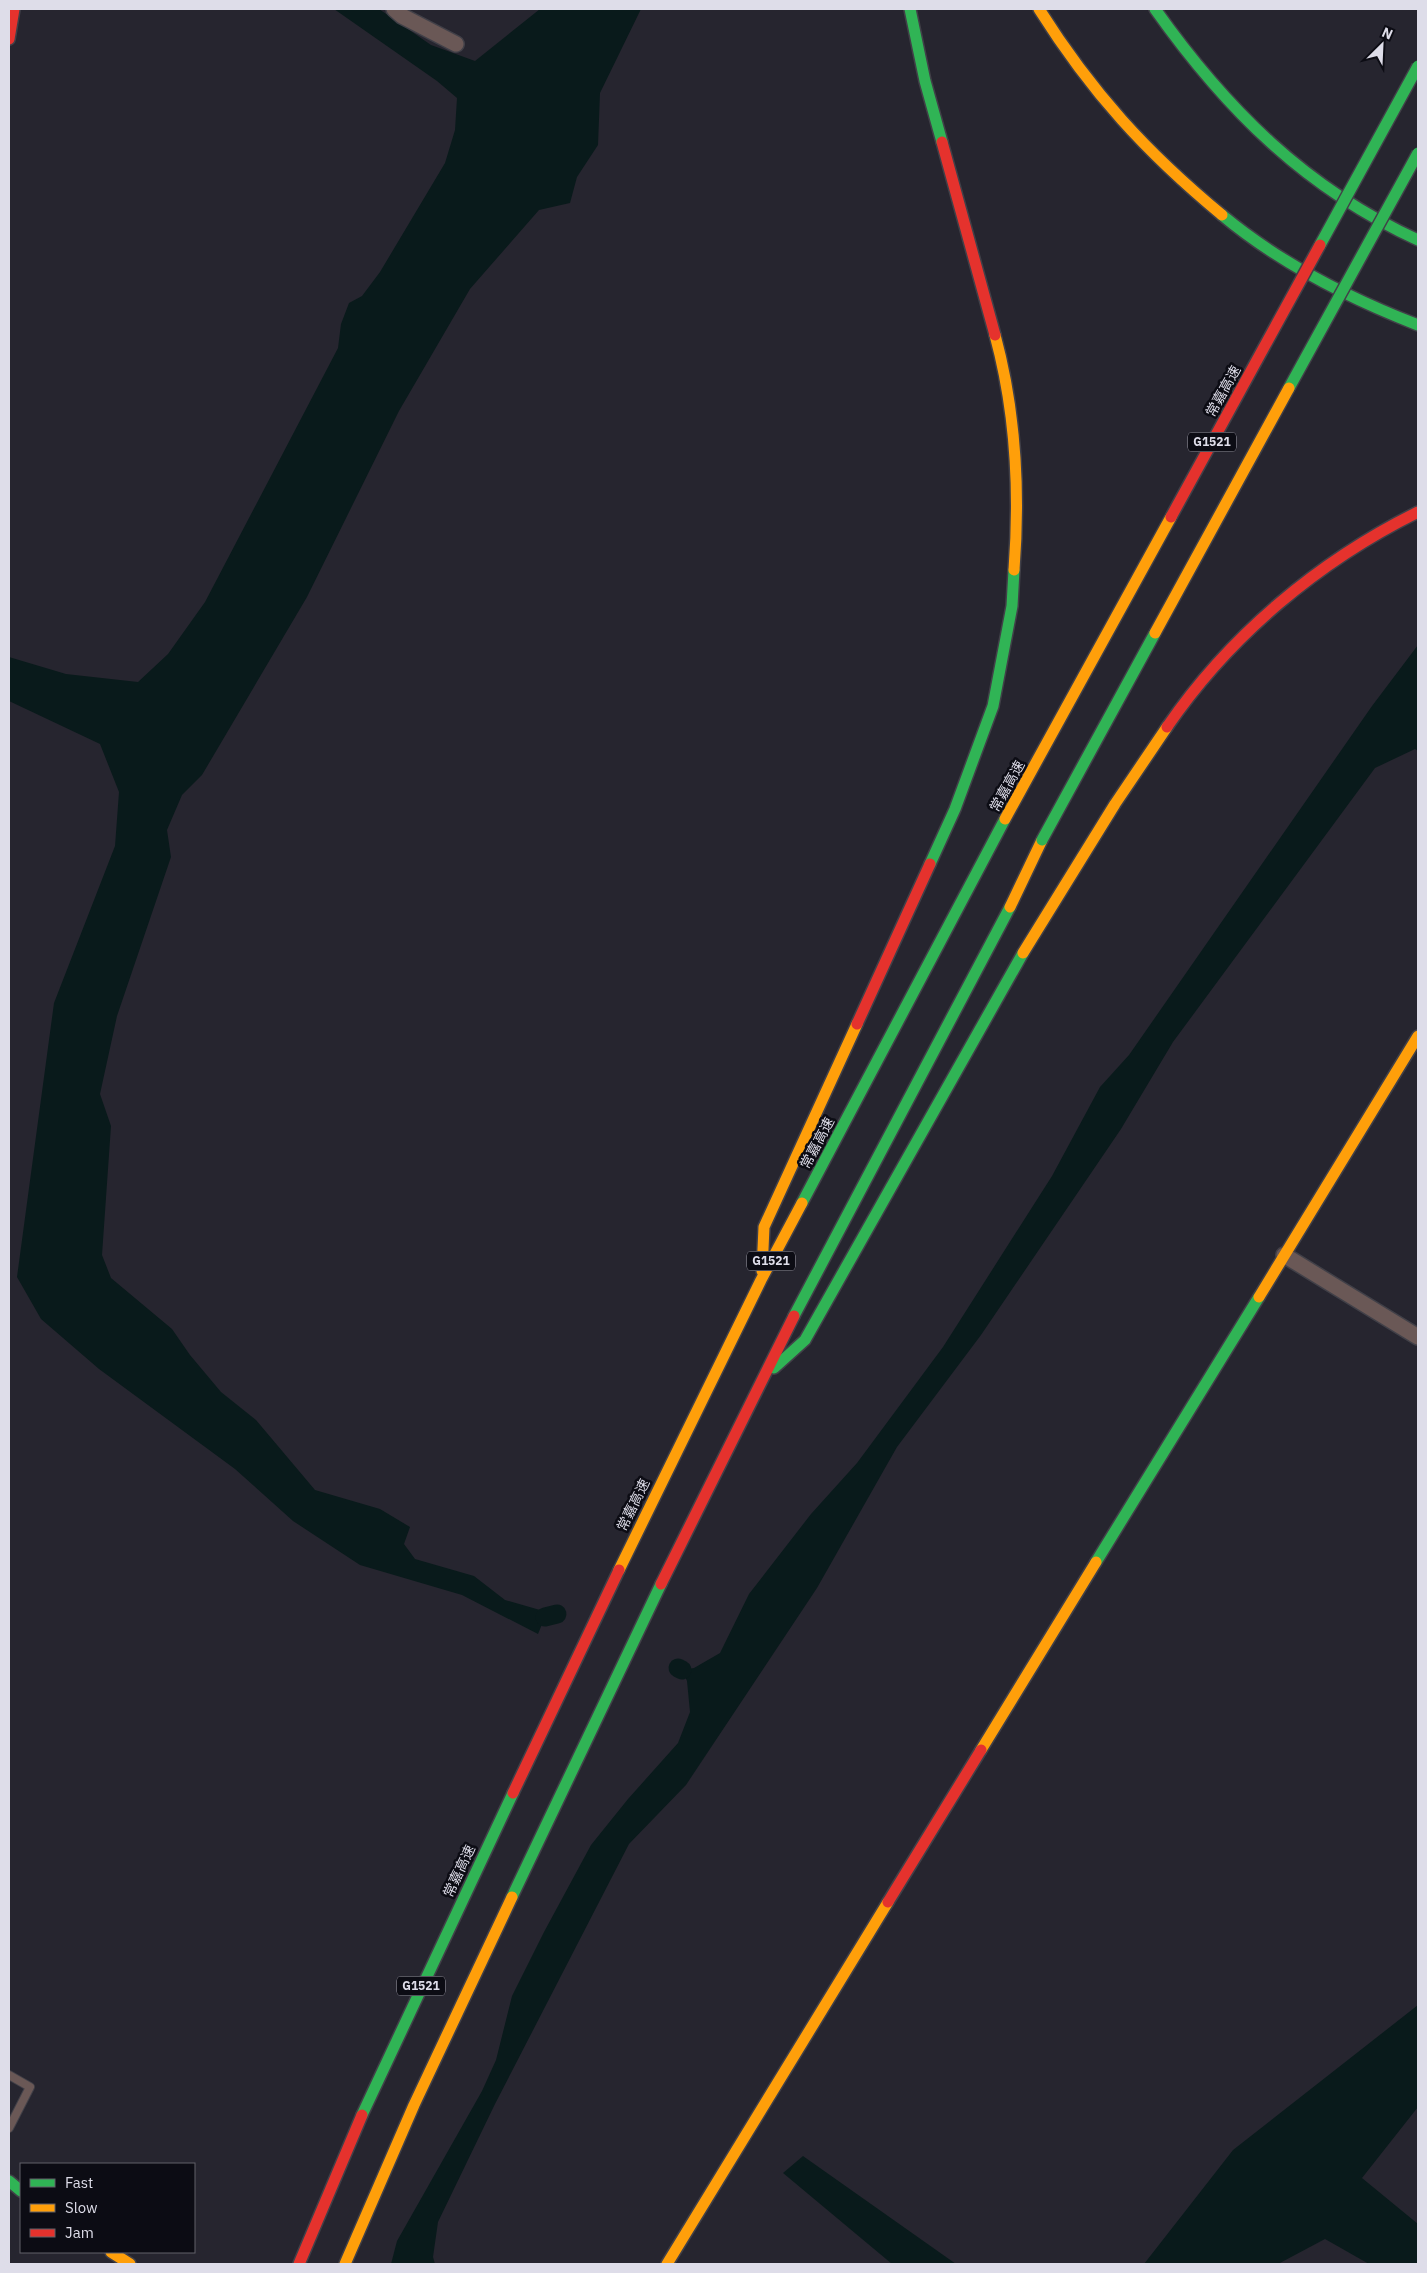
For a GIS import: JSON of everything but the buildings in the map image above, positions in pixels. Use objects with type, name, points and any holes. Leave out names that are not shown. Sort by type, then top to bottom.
[{"type":"main road","points":[[761,1280],[764,1227],[955,809],[979,748],[1004,657],[1012,606],[1018,515],[1013,419],[1004,367],[925,81],[910,9]]},
{"type":"main road","points":[[1039,9],[1076,65],[1119,118],[1163,163],[1216,210],[1272,251],[1338,291],[1418,325]]},
{"type":"main road","points":[[1155,9],[1225,100],[1273,146],[1316,180],[1361,210],[1418,240]]},
{"type":"main road","points":[[9,39],[12,14]]},
{"type":"main road","name":"常嘉高速","points":[[299,2264],[378,2078],[650,1505],[761,1280],[1005,819],[1418,66]]},
{"type":"main road","name":"G1521","points":[[346,2264],[414,2105],[587,1736],[760,1381],[901,1112],[993,943],[1042,840],[1418,153]]},
{"type":"main road","points":[[760,1381],[805,1340],[1018,961],[1114,804],[1172,720],[1231,647],[1304,582],[1384,529],[1418,512]]},
{"type":"main road","points":[[667,2264],[1418,1036]]},
{"type":"main road","points":[[9,2182],[20,2190]]},
{"type":"main road","points":[[112,2253],[130,2264]]},
{"type":"street","points":[[394,9],[402,16],[456,44]]},
{"type":"street","points":[[1284,1255],[1418,1337]]},
{"type":"lane","points":[[9,2075],[30,2087],[9,2128]]},
{"type":"shaded area","points":[[334,9],[379,9],[431,45],[475,61],[540,9],[641,9],[600,93],[598,145],[577,177],[570,203],[539,210],[470,289],[399,411],[307,597],[202,775],[182,795],[167,830],[171,857],[117,1016],[100,1094],[111,1126],[102,1255],[111,1278],[172,1329],[190,1355],[221,1392],[256,1420],[315,1490],[380,1509],[410,1527],[404,1544],[415,1559],[474,1576],[505,1600],[540,1610],[545,1617],[538,1634],[462,1595],[360,1565],[293,1521],[235,1469],[99,1369],[41,1319],[17,1277],[54,1003],[115,846],[119,792],[100,744],[9,701],[9,657],[66,674],[138,682],[168,654],[205,602],[338,348],[341,324],[349,303],[362,296],[380,272],[445,163],[455,130],[457,98],[437,81]]},
{"type":"shaded area","points":[[1418,645],[1418,751],[1415,749],[1375,768],[1173,1042],[1121,1129],[981,1335],[897,1447],[817,1588],[686,1785],[629,1844],[495,2104],[438,2222],[433,2257],[435,2264],[391,2264],[397,2241],[482,2091],[496,2060],[512,1996],[591,1845],[628,1799],[678,1743],[690,1712],[687,1681],[682,1670],[694,1668],[720,1653],[749,1594],[811,1514],[857,1463],[943,1347],[1052,1176],[1100,1087],[1129,1055],[1372,706]]},
{"type":"shaded area","points":[[1418,2005],[1418,2107],[1362,2178],[1418,2224],[1418,2264],[1369,2264],[1325,2239],[1278,2264],[1144,2264],[1233,2150]]},
{"type":"shaded area","points":[[803,2156],[956,2264],[892,2264],[783,2173]]},
{"type":"waterway","points":[[545,1617],[557,1614]]},
{"type":"waterway","points":[[678,1668],[682,1670]]},
{"type":"traffic: fast","points":[[910,9],[925,81],[942,142]]},
{"type":"traffic: fast","points":[[1155,9],[1210,80],[1271,142],[1339,196],[1377,219],[1418,240]]},
{"type":"traffic: fast","points":[[1320,245],[1418,66]]},
{"type":"traffic: fast","points":[[1289,388],[1418,153]]},
{"type":"traffic: fast","points":[[1222,215],[1244,233],[1291,264],[1341,291],[1418,325]]},
{"type":"traffic: fast","points":[[930,864],[955,809],[993,706],[1012,606],[1014,570]]},
{"type":"traffic: fast","points":[[1042,840],[1155,633]]},
{"type":"traffic: fast","points":[[802,1203],[1005,819]]},
{"type":"traffic: fast","points":[[794,1316],[1010,907]]},
{"type":"traffic: fast","points":[[774,1368],[805,1340],[1023,953]]},
{"type":"traffic: fast","points":[[1096,1562],[1259,1297]]},
{"type":"traffic: fast","points":[[512,1897],[661,1584]]},
{"type":"traffic: fast","points":[[362,2115],[513,1793]]},
{"type":"traffic: fast","points":[[9,2181],[20,2190]]},
{"type":"traffic: slow","points":[[1039,9],[1079,68],[1122,120],[1194,192],[1222,215]]},
{"type":"traffic: slow","points":[[995,335],[1008,393],[1015,452],[1017,511],[1014,570]]},
{"type":"traffic: slow","points":[[1155,633],[1289,388]]},
{"type":"traffic: slow","points":[[1005,819],[1171,517]]},
{"type":"traffic: slow","points":[[1023,953],[1115,804],[1167,727]]},
{"type":"traffic: slow","points":[[1010,907],[1042,840]]},
{"type":"traffic: slow","points":[[762,1271],[764,1227],[857,1024]]},
{"type":"traffic: slow","points":[[1259,1297],[1418,1036]]},
{"type":"traffic: slow","points":[[619,1570],[761,1280],[802,1203]]},
{"type":"traffic: slow","points":[[981,1750],[1096,1562]]},
{"type":"traffic: slow","points":[[345,2264],[414,2105],[512,1897]]},
{"type":"traffic: slow","points":[[667,2264],[888,1902]]},
{"type":"traffic: slow","points":[[113,2253],[130,2264]]},
{"type":"traffic: jam","points":[[9,39],[14,9]]},
{"type":"traffic: jam","points":[[942,142],[995,335]]},
{"type":"traffic: jam","points":[[1171,517],[1320,245]]},
{"type":"traffic: jam","points":[[1167,727],[1219,661],[1279,603],[1346,553],[1418,512]]},
{"type":"traffic: jam","points":[[857,1024],[930,864]]},
{"type":"traffic: jam","points":[[661,1584],[794,1316]]},
{"type":"traffic: jam","points":[[513,1793],[619,1570]]},
{"type":"traffic: jam","points":[[888,1902],[981,1750]]},
{"type":"traffic: jam","points":[[299,2264],[362,2115]]}]
